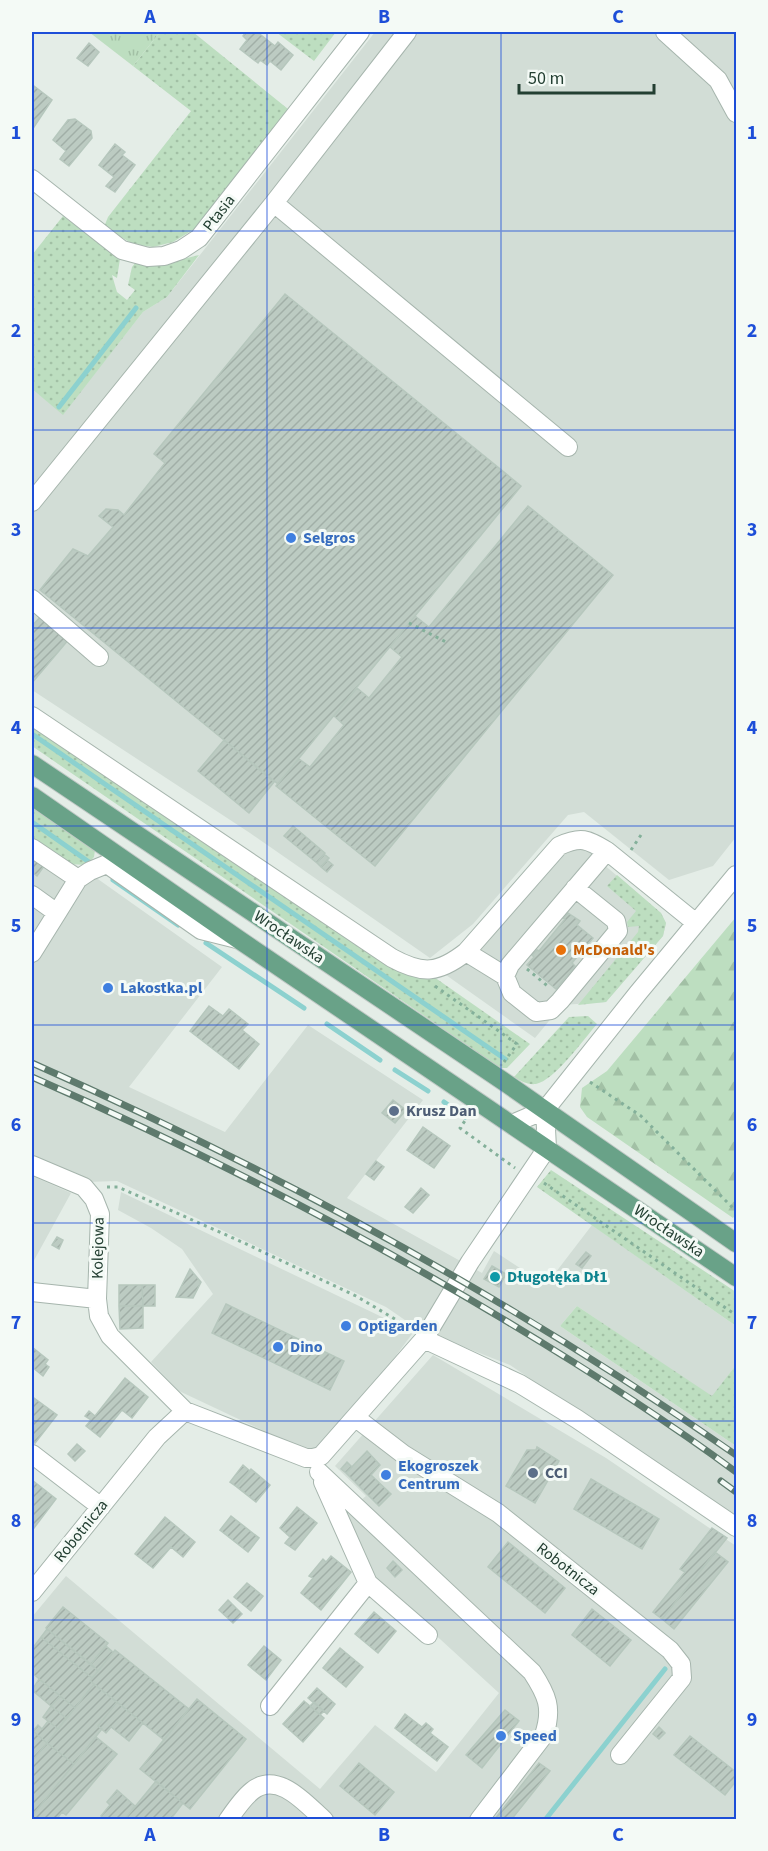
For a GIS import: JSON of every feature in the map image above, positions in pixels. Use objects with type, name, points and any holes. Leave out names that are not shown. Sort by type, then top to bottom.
[{"type":"main road","name":"Wrocławska","points":[[32,764],[545,1110],[736,1243]]},
{"type":"main road","name":"Wrocławska","points":[[32,796],[238,939],[736,1277]]},
{"type":"street","name":"Ptasia","points":[[32,179],[122,250],[148,257],[164,256],[181,250],[200,238],[360,32]]},
{"type":"street","points":[[32,502],[274,203],[407,32]]},
{"type":"street","points":[[665,32],[718,80],[736,113]]},
{"type":"street","points":[[274,203],[568,447]]},
{"type":"street","points":[[32,599],[99,657]]},
{"type":"street","points":[[32,716],[404,965],[434,970],[450,964],[466,952],[559,846],[574,839],[592,842],[607,851],[696,923]]},
{"type":"street","points":[[32,848],[78,879]]},
{"type":"street","points":[[507,971],[607,851]]},
{"type":"street","points":[[32,953],[78,879],[107,864],[201,930],[238,939]]},
{"type":"street","points":[[512,1124],[545,1110],[736,875]]},
{"type":"street","points":[[480,936],[484,948],[507,971],[512,993],[536,1012],[551,1010],[616,935],[618,926],[616,921],[575,888]]},
{"type":"street","points":[[32,895],[57,913]]},
{"type":"street","points":[[466,952],[507,971]]},
{"type":"street","points":[[316,1465],[321,1456],[424,1339],[470,1262],[547,1148],[545,1110]]},
{"type":"street","points":[[32,1165],[84,1187]]},
{"type":"street","name":"Kolejowa","points":[[84,1187],[94,1199],[100,1214],[97,1299],[99,1316],[110,1336],[186,1411]]},
{"type":"street","points":[[32,1292],[97,1299]]},
{"type":"street","points":[[424,1339],[520,1384],[736,1527]]},
{"type":"street","points":[[186,1411],[306,1458],[316,1465],[532,1672],[544,1690],[549,1707],[544,1735],[479,1820]]},
{"type":"street","name":"Robotnicza","points":[[32,1592],[157,1437],[186,1411]]},
{"type":"street","name":"Robotnicza","points":[[356,1418],[403,1454],[498,1513],[670,1650],[681,1664],[682,1678],[620,1755]]},
{"type":"street","points":[[32,1454],[101,1507]]},
{"type":"street","points":[[316,1465],[368,1583],[428,1635]]},
{"type":"street","points":[[270,1706],[368,1583]]},
{"type":"street","points":[[228,1820],[255,1789],[269,1784],[284,1787],[317,1816]]},
{"type":"path","points":[[409,623],[446,642]]},
{"type":"path","points":[[627,853],[641,835]]},
{"type":"path","points":[[589,1082],[641,1116],[736,1211]]},
{"type":"path","points":[[530,1174],[736,1315]]},
{"type":"path","points":[[84,1187],[118,1187],[170,1209],[356,1296],[401,1321],[424,1339]]},
{"type":"shaded area","points":[[375,32],[736,32],[736,837],[713,866],[669,880],[584,812],[568,815],[473,924],[430,958],[250,833],[32,690],[32,389],[63,414],[143,312],[167,297]]},
{"type":"shaded area","points":[[32,837],[95,877],[222,967],[129,1087],[225,1132],[308,1025],[423,1100],[347,1198],[482,1273],[494,1251],[546,1285],[592,1225],[736,1326],[736,1365],[712,1397],[577,1306],[560,1326],[736,1446],[736,1518],[510,1365],[418,1329],[386,1307],[117,1181],[87,1182],[32,1156]]},
{"type":"shaded area","points":[[583,847],[661,913],[666,923],[663,936],[606,1002],[562,1005],[535,1038],[446,975],[470,962],[563,851]]},
{"type":"shaded area","points":[[32,1176],[71,1193],[32,1264]]},
{"type":"shaded area","points":[[121,1192],[405,1328],[412,1334],[386,1369],[313,1454],[179,1391],[151,1362],[213,1294],[182,1249],[151,1228],[118,1210]]},
{"type":"shaded area","points":[[433,1355],[606,1458],[736,1546],[736,1819],[32,1820],[32,1617],[66,1576],[320,1789],[375,1725],[436,1772],[499,1693],[371,1576],[346,1512],[366,1496],[335,1466]]},
{"type":"green space","points":[[89,32],[160,32],[133,66]]},
{"type":"green space","points":[[160,32],[193,32],[288,109],[196,228],[173,242],[153,247],[133,244],[104,227],[108,217],[191,111],[133,66]]},
{"type":"green space","points":[[276,32],[336,32],[314,61]]},
{"type":"green space","points":[[63,216],[120,259],[117,278],[112,275],[117,292],[127,300],[135,290],[128,285],[132,267],[136,262],[163,264],[199,255],[167,297],[143,312],[63,415],[32,389],[32,255]]},
{"type":"green space","points":[[32,724],[388,965],[410,975],[434,977],[530,1044],[507,1068],[500,1068],[32,746]]},
{"type":"green space","points":[[32,807],[95,850],[94,857],[87,865],[68,864],[32,842]]},
{"type":"green space","points":[[617,875],[661,913],[666,923],[663,936],[606,1002],[578,1005],[638,932],[639,926],[628,927],[627,922],[636,911],[607,886]]},
{"type":"green space","points":[[736,917],[736,1214],[733,1218],[587,1117],[580,1107],[582,1088],[607,1071]]},
{"type":"green space","points":[[588,1016],[597,1024],[552,1075],[536,1084],[514,1077],[569,1017]]},
{"type":"green space","points":[[551,1170],[736,1292],[736,1326],[537,1187]]},
{"type":"green space","points":[[577,1306],[712,1396],[736,1365],[736,1446],[560,1326]]},
{"type":"building","points":[[246,32],[257,32],[275,46],[278,42],[293,55],[281,70],[270,61],[267,65],[260,60],[258,63],[240,49],[247,40],[243,36]]},
{"type":"building","points":[[89,43],[99,52],[88,66],[77,58]]},
{"type":"building","points":[[34,86],[52,100],[32,130],[32,89]]},
{"type":"building","points":[[75,119],[91,131],[92,138],[69,166],[60,159],[66,151],[53,140],[68,120]]},
{"type":"building","points":[[115,144],[125,152],[122,155],[135,165],[115,192],[106,186],[114,177],[99,165]]},
{"type":"building","name":"Selgros","points":[[285,294],[521,486],[278,784],[40,590],[73,549],[88,556],[113,527],[99,516],[106,509],[118,510],[124,515],[165,463],[154,454]]},
{"type":"building","points":[[528,506],[613,575],[375,866],[276,786],[299,759],[310,767],[344,725],[334,716],[357,688],[369,698],[402,657],[390,647],[409,623],[415,616],[429,627]]},
{"type":"building","points":[[41,616],[69,639],[32,683],[32,626]]},
{"type":"building","points":[[224,740],[274,782],[249,813],[198,771]]},
{"type":"building","points":[[293,826],[325,853],[317,863],[284,836]]},
{"type":"building","points":[[32,852],[47,862],[37,876],[32,872]]},
{"type":"building","points":[[324,854],[329,858],[321,867],[317,863]]},
{"type":"building","points":[[327,860],[333,865],[327,872],[321,867]]},
{"type":"building","name":"McDonald's","points":[[568,913],[580,921],[577,925],[593,938],[572,963],[575,966],[556,989],[527,965],[534,957],[532,955],[537,950],[539,951]]},
{"type":"building","points":[[209,1006],[223,1016],[229,1009],[248,1024],[242,1030],[259,1044],[239,1069],[190,1031]]},
{"type":"building","name":"Krusz Dan","points":[[393,1100],[406,1110],[395,1123],[382,1113]]},
{"type":"building","points":[[423,1127],[450,1146],[434,1168],[407,1150]]},
{"type":"building","points":[[376,1161],[384,1167],[374,1180],[366,1174]]},
{"type":"building","points":[[421,1188],[429,1195],[413,1213],[405,1207]]},
{"type":"building","points":[[57,1237],[63,1240],[59,1249],[52,1245]]},
{"type":"building","points":[[586,1252],[591,1256],[582,1268],[576,1264]]},
{"type":"building","name":"Długołęka Dł1","points":[[492,1266],[506,1274],[499,1287],[484,1279]]},
{"type":"building","points":[[190,1269],[201,1282],[193,1298],[176,1297]]},
{"type":"building","points":[[119,1285],[142,1285],[143,1306],[119,1306]]},
{"type":"building","points":[[142,1285],[155,1285],[155,1306],[143,1306]]},
{"type":"building","name":"Dino","points":[[226,1304],[344,1361],[330,1390],[212,1333]]},
{"type":"building","points":[[119,1306],[143,1306],[143,1328],[120,1329]]},
{"type":"building","points":[[32,1347],[48,1360],[45,1364],[49,1367],[43,1376],[32,1367]]},
{"type":"building","points":[[125,1378],[148,1397],[132,1418],[122,1410],[100,1437],[86,1426],[91,1420],[85,1416],[89,1411],[95,1416]]},
{"type":"building","points":[[34,1398],[57,1415],[35,1443],[32,1440],[32,1401]]},
{"type":"building","points":[[77,1444],[85,1451],[75,1461],[68,1454]]},
{"type":"building","name":"CCI","points":[[537,1447],[559,1461],[535,1503],[506,1486],[527,1450],[536,1450]]},
{"type":"building","points":[[367,1451],[380,1465],[371,1475],[391,1494],[379,1506],[346,1473]]},
{"type":"building","points":[[347,1462],[352,1467],[346,1473],[341,1469]]},
{"type":"building","points":[[243,1465],[250,1471],[237,1487],[230,1482]]},
{"type":"building","points":[[251,1469],[270,1485],[256,1502],[237,1487]]},
{"type":"building","points":[[591,1479],[659,1519],[642,1549],[574,1509]]},
{"type":"building","points":[[32,1480],[56,1499],[34,1528],[32,1527]]},
{"type":"building","points":[[297,1507],[317,1523],[295,1550],[285,1543],[290,1537],[280,1528]]},
{"type":"building","points":[[231,1516],[259,1538],[248,1552],[220,1530]]},
{"type":"building","points":[[165,1517],[195,1542],[183,1557],[171,1547],[153,1568],[135,1554]]},
{"type":"building","points":[[712,1528],[727,1538],[662,1619],[653,1612],[685,1572],[680,1569]]},
{"type":"building","points":[[508,1542],[565,1588],[545,1613],[488,1567]]},
{"type":"building","points":[[715,1552],[728,1562],[674,1629],[662,1619]]},
{"type":"building","points":[[331,1556],[351,1572],[321,1610],[301,1593],[313,1578],[309,1576],[323,1559],[326,1562]]},
{"type":"building","points":[[393,1561],[402,1570],[395,1577],[387,1568]]},
{"type":"building","points":[[247,1583],[263,1596],[251,1611],[234,1597]]},
{"type":"building","points":[[228,1600],[242,1614],[233,1623],[219,1610]]},
{"type":"building","points":[[63,1607],[108,1643],[91,1664],[46,1628]]},
{"type":"building","points":[[592,1609],[631,1640],[610,1666],[572,1635]]},
{"type":"building","points":[[374,1612],[396,1631],[378,1653],[355,1634]]},
{"type":"building","points":[[47,1629],[98,1671],[92,1678],[41,1637]]},
{"type":"building","points":[[41,1637],[92,1678],[90,1681],[94,1684],[75,1708],[32,1673],[32,1649]]},
{"type":"building","points":[[106,1646],[113,1652],[98,1671],[91,1664]]},
{"type":"building","points":[[264,1646],[281,1660],[266,1680],[248,1665]]},
{"type":"building","points":[[340,1648],[363,1667],[346,1687],[323,1668]]},
{"type":"building","points":[[115,1650],[189,1709],[164,1740],[90,1681]]},
{"type":"building","points":[[39,1679],[60,1696],[51,1706],[32,1690]]},
{"type":"building","points":[[94,1684],[117,1702],[98,1726],[102,1729],[74,1764],[47,1743]]},
{"type":"building","points":[[317,1688],[335,1704],[327,1714],[308,1698]]},
{"type":"building","points":[[60,1696],[75,1708],[66,1718],[51,1706]]},
{"type":"building","points":[[197,1699],[246,1739],[190,1809],[140,1769]]},
{"type":"building","points":[[304,1701],[324,1718],[303,1742],[283,1724]]},
{"type":"building","points":[[117,1702],[143,1723],[129,1741],[111,1727],[106,1733],[98,1726]]},
{"type":"building","points":[[314,1702],[324,1711],[320,1715],[310,1706]]},
{"type":"building","points":[[51,1706],[66,1718],[58,1729],[43,1717]]},
{"type":"building","points":[[505,1710],[519,1721],[482,1768],[466,1755]]},
{"type":"building","points":[[405,1714],[422,1727],[426,1723],[433,1729],[430,1733],[448,1747],[437,1761],[395,1728]]},
{"type":"building","points":[[48,1721],[58,1729],[47,1743],[33,1731],[38,1725],[42,1729]]},
{"type":"building","points":[[659,1727],[665,1733],[659,1739],[653,1734]]},
{"type":"building","points":[[33,1731],[47,1743],[32,1761],[32,1733]]},
{"type":"building","points":[[690,1736],[736,1772],[736,1781],[725,1795],[674,1755]]},
{"type":"building","points":[[96,1737],[117,1754],[66,1815],[62,1812],[56,1820],[32,1820],[32,1816]]},
{"type":"building","points":[[47,1743],[74,1764],[32,1816],[32,1761]]},
{"type":"building","points":[[359,1763],[394,1792],[375,1815],[340,1786]]},
{"type":"building","points":[[539,1763],[550,1771],[511,1820],[494,1820]]},
{"type":"building","points":[[156,1781],[183,1803],[170,1820],[124,1820]]},
{"type":"building","points":[[117,1790],[135,1806],[124,1820],[106,1820],[101,1816],[110,1805],[107,1802]]},
{"type":"waterway","points":[[59,407],[136,308]]},
{"type":"waterway","points":[[32,734],[505,1059]]},
{"type":"waterway","points":[[32,822],[89,862]]},
{"type":"waterway","points":[[113,880],[178,925]]},
{"type":"waterway","points":[[206,943],[304,1008]]},
{"type":"waterway","points":[[327,1024],[380,1060]]},
{"type":"waterway","points":[[395,1070],[428,1091]]},
{"type":"waterway","points":[[444,1102],[465,1117]]},
{"type":"waterway","points":[[545,1820],[665,1669]]},
{"type":"railway","points":[[32,1063],[215,1149],[393,1242],[567,1344],[736,1455]]},
{"type":"railway","points":[[32,1077],[214,1162],[392,1255],[508,1322],[595,1376],[681,1432],[736,1472]]},
{"type":"railway","points":[[721,1481],[736,1492]]},
{"type":"place","name":"Selgros","points":[[291,538]]},
{"type":"place","name":"McDonald's","points":[[561,950]]},
{"type":"place","name":"Lakostka.pl","points":[[108,988]]},
{"type":"place","name":"Krusz Dan","points":[[394,1111]]},
{"type":"place","name":"Długołęka Dł1","points":[[495,1277]]},
{"type":"place","name":"Optigarden","points":[[346,1326]]},
{"type":"place","name":"Dino","points":[[278,1347]]},
{"type":"place","name":"CCI","points":[[533,1473]]},
{"type":"place","name":"Ekogroszek Centrum","points":[[386,1475]]},
{"type":"place","name":"Speed","points":[[501,1736]]}]
